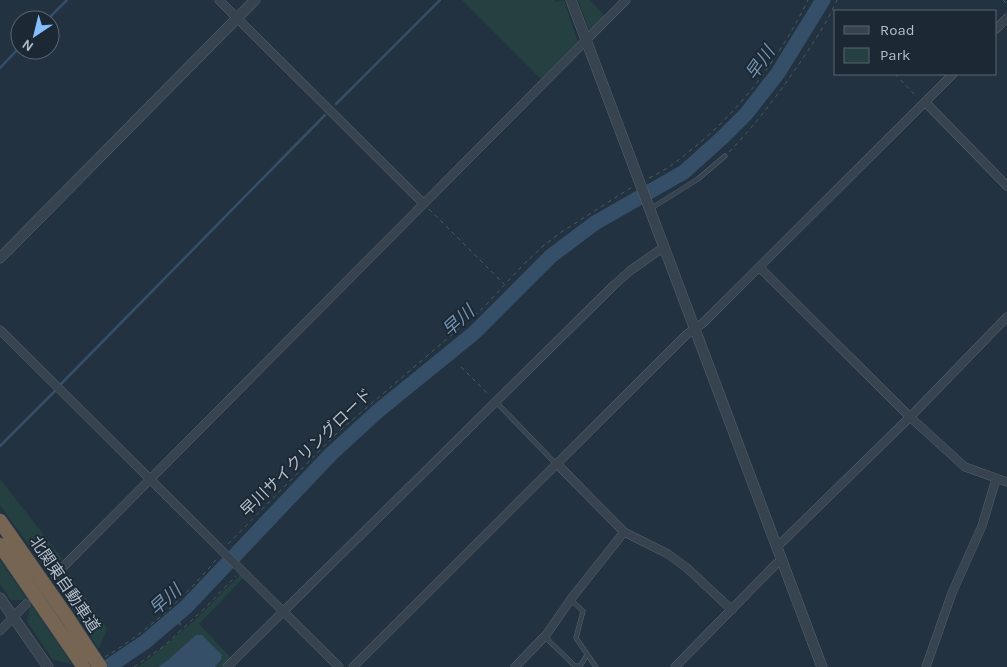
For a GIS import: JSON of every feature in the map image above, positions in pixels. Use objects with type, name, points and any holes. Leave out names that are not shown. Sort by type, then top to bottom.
[{"type":"highway","name":"北関東自動車道","points":[[0,521],[65,614],[92,663]]},
{"type":"highway","name":"北関東自動車道","points":[[0,545],[92,663]]},
{"type":"street","points":[[219,0],[423,204]]},
{"type":"street","points":[[0,258],[255,0]]},
{"type":"street","points":[[571,0],[822,667]]},
{"type":"street","points":[[55,575],[626,0]]},
{"type":"street","points":[[997,28],[1007,18]]},
{"type":"street","points":[[353,667],[681,340],[703,324],[952,75]]},
{"type":"street","points":[[925,102],[1007,186]]},
{"type":"street","points":[[227,667],[622,277],[664,247]]},
{"type":"street","points":[[759,267],[910,417],[965,466],[1007,482]]},
{"type":"street","points":[[777,547],[910,417],[1007,317]]},
{"type":"street","points":[[0,330],[224,550],[339,667]]},
{"type":"street","points":[[557,464],[624,532],[668,554],[687,568],[732,610]]},
{"type":"street","points":[[926,667],[952,593],[982,526],[996,479]]},
{"type":"street","points":[[515,667],[545,637],[571,599],[624,532]]},
{"type":"street","points":[[675,667],[776,564],[782,562]]},
{"type":"street","points":[[0,598],[48,667]]},
{"type":"street","points":[[0,631],[26,604]]},
{"type":"lane","points":[[650,208],[698,179],[725,156]]},
{"type":"lane","points":[[495,401],[557,464]]},
{"type":"lane","points":[[571,599],[584,611],[576,638],[596,667]]},
{"type":"lane","points":[[545,637],[575,666],[580,666],[588,655]]},
{"type":"path","name":"早川サイクリングロード","points":[[92,663],[123,645],[159,618],[337,433],[460,330],[522,266],[560,233],[640,183],[663,171],[713,132],[736,108],[771,64],[808,0]]},
{"type":"path","points":[[725,156],[771,105],[813,44],[837,0]]},
{"type":"path","points":[[1003,0],[1007,4]]},
{"type":"path","points":[[896,75],[925,102]]},
{"type":"path","points":[[423,204],[505,285]]},
{"type":"path","points":[[461,367],[495,401]]},
{"type":"path","points":[[134,667],[164,646],[242,570]]},
{"type":"green space","points":[[462,0],[555,0],[556,2],[564,0],[578,42],[541,79]]},
{"type":"green space","points":[[578,0],[590,0],[606,17],[592,30],[589,30]]},
{"type":"green space","points":[[0,479],[62,558],[53,571],[57,578],[69,574],[107,628],[99,649],[0,505]]},
{"type":"green space","points":[[0,560],[72,664],[53,660],[27,621],[30,609],[23,600],[11,600],[0,584]]},
{"type":"green space","points":[[241,574],[277,611],[243,578],[199,624],[231,658],[222,667],[215,667],[221,661],[222,655],[202,635],[196,635],[172,657],[197,636],[201,637],[220,655],[220,660],[213,667],[160,667],[165,662],[158,667],[137,667],[194,621]]},
{"type":"water","points":[[196,635],[202,635],[222,655],[221,660],[215,667],[158,667],[168,660]]},
{"type":"waterway","points":[[57,10],[67,0]]},
{"type":"waterway","points":[[336,104],[440,0]]},
{"type":"waterway","name":"早川","points":[[108,667],[145,642],[186,607],[331,454],[378,411],[474,333],[551,256],[595,223],[684,172],[723,137],[746,114],[778,73],[823,0]]},
{"type":"waterway","points":[[0,68],[10,58]]},
{"type":"waterway","points":[[61,384],[325,115]]},
{"type":"waterway","points":[[0,446],[55,391]]},
{"type":"waterway","points":[[174,617],[180,624]]}]
